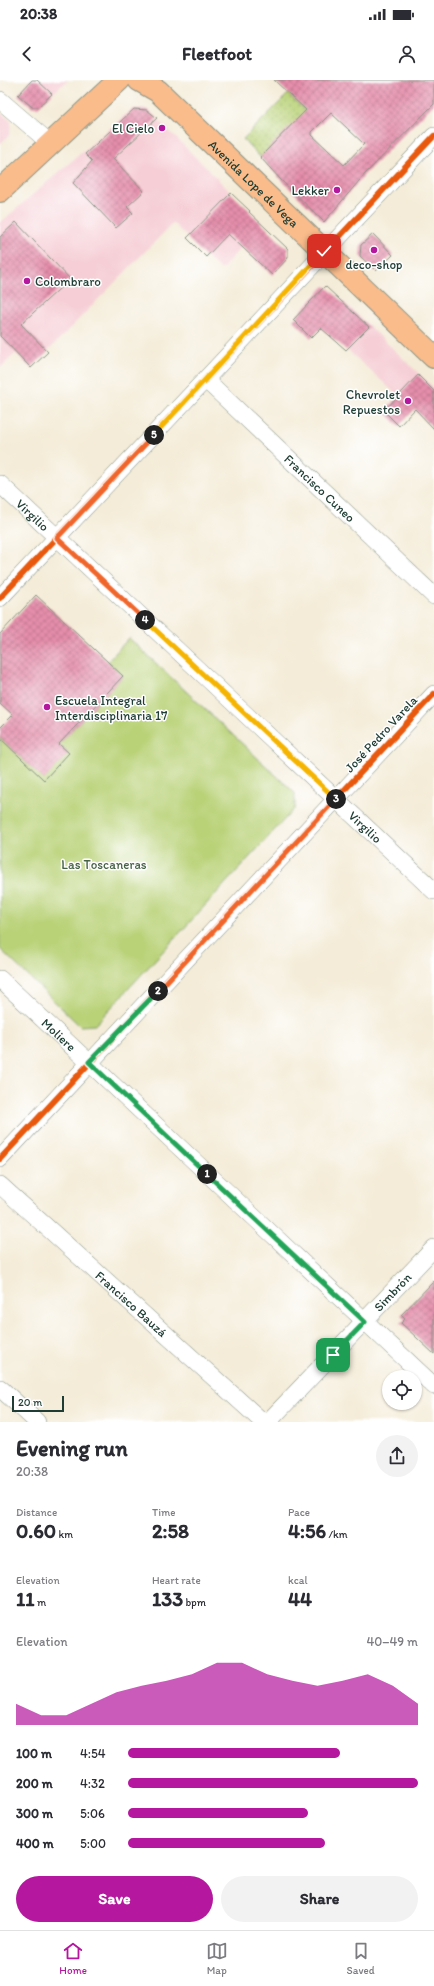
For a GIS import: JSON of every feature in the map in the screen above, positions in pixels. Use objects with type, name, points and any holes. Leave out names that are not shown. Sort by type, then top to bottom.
[{"type":"main road","points":[[0,192],[119,80]]},
{"type":"main road","name":"Avenida Lope de Vega","points":[[139,80],[158,91],[434,357]]},
{"type":"street","points":[[0,100],[51,144]]},
{"type":"street","points":[[0,598],[206,380],[324,251],[434,136]]},
{"type":"street","name":"Francisco Cuneo","points":[[206,380],[434,596]]},
{"type":"street","name":"Virgilio","points":[[0,484],[434,891]]},
{"type":"street","name":"José Pedro Varela","points":[[0,1159],[336,798],[431,703]]},
{"type":"street","name":"Moliere","points":[[0,979],[434,1386]]},
{"type":"street","name":"Francisco Bauzá","points":[[0,1185],[263,1422]]},
{"type":"street","name":"Simbrón","points":[[268,1422],[434,1248]]},
{"type":"street","points":[[0,1388],[37,1422]]},
{"type":"shaded area","points":[[30,80],[68,80],[37,107],[34,107],[18,95]]},
{"type":"shaded area","points":[[143,108],[148,110],[287,248],[287,259],[274,274],[242,246],[221,270],[173,223],[31,368],[16,353],[0,368],[0,223],[131,110]]},
{"type":"shaded area","points":[[0,112],[11,121],[10,134],[0,144]]},
{"type":"shaded area","points":[[327,286],[434,388],[434,428],[302,309],[323,287]]},
{"type":"green space","points":[[288,94],[306,111],[260,157],[243,139]]},
{"type":"green space","name":"Las Toscaneras","points":[[129,638],[295,793],[295,808],[95,1025],[80,1026],[0,949],[0,738],[44,779],[69,753],[59,744],[123,676],[108,661]]},
{"type":"building","points":[[32,80],[37,80],[52,94],[38,107],[32,107],[18,95]]},
{"type":"building","points":[[274,80],[434,80],[434,104],[365,174],[324,222],[260,157],[306,110]],"holes":[[[331,113],[364,144],[344,165],[312,135],[312,132]]]},
{"type":"building","points":[[134,109],[147,110],[157,118],[113,159],[144,191],[127,207],[133,213],[116,228],[73,183],[92,161],[85,154]]},
{"type":"building","points":[[231,193],[288,249],[288,258],[272,275],[228,234],[206,257],[187,238]]},
{"type":"building","points":[[16,222],[70,279],[21,324],[48,352],[31,368],[0,336],[0,237]]},
{"type":"building","name":"deco-shop","points":[[373,234],[393,255],[376,271],[360,256],[361,245]]},
{"type":"building","points":[[325,286],[369,327],[346,350],[321,328],[311,338],[293,320]]},
{"type":"building","name":"Chevrolet Repuestos","points":[[418,375],[434,391],[434,429],[415,409],[399,426],[384,411]]},
{"type":"building","name":"Escuela Integral Interdisciplinaria 17","points":[[36,595],[123,676],[59,744],[69,753],[44,780],[0,738],[0,728],[13,715],[0,703],[0,634]]},
{"type":"building","points":[[434,1281],[434,1354],[401,1323],[405,1319],[401,1315]]},
{"type":"cycle path","points":[[0,598],[434,136]]},
{"type":"cycle path","points":[[0,1159],[434,694]]},
{"type":"place","name":"El Cielo","points":[[162,128]]},
{"type":"place","name":"Lekker","points":[[337,190]]},
{"type":"place","name":"deco-shop","points":[[374,250]]},
{"type":"place","name":"Colombraro","points":[[27,281]]},
{"type":"place","name":"Chevrolet Repuestos","points":[[408,401]]},
{"type":"place","name":"Escuela Integral Interdisciplinaria 17","points":[[47,707]]},
{"type":"route","points":[[324,251],[206,380],[57,538],[336,798],[135,1015],[89,1062],[120,1093],[365,1322],[333,1355]]}]
